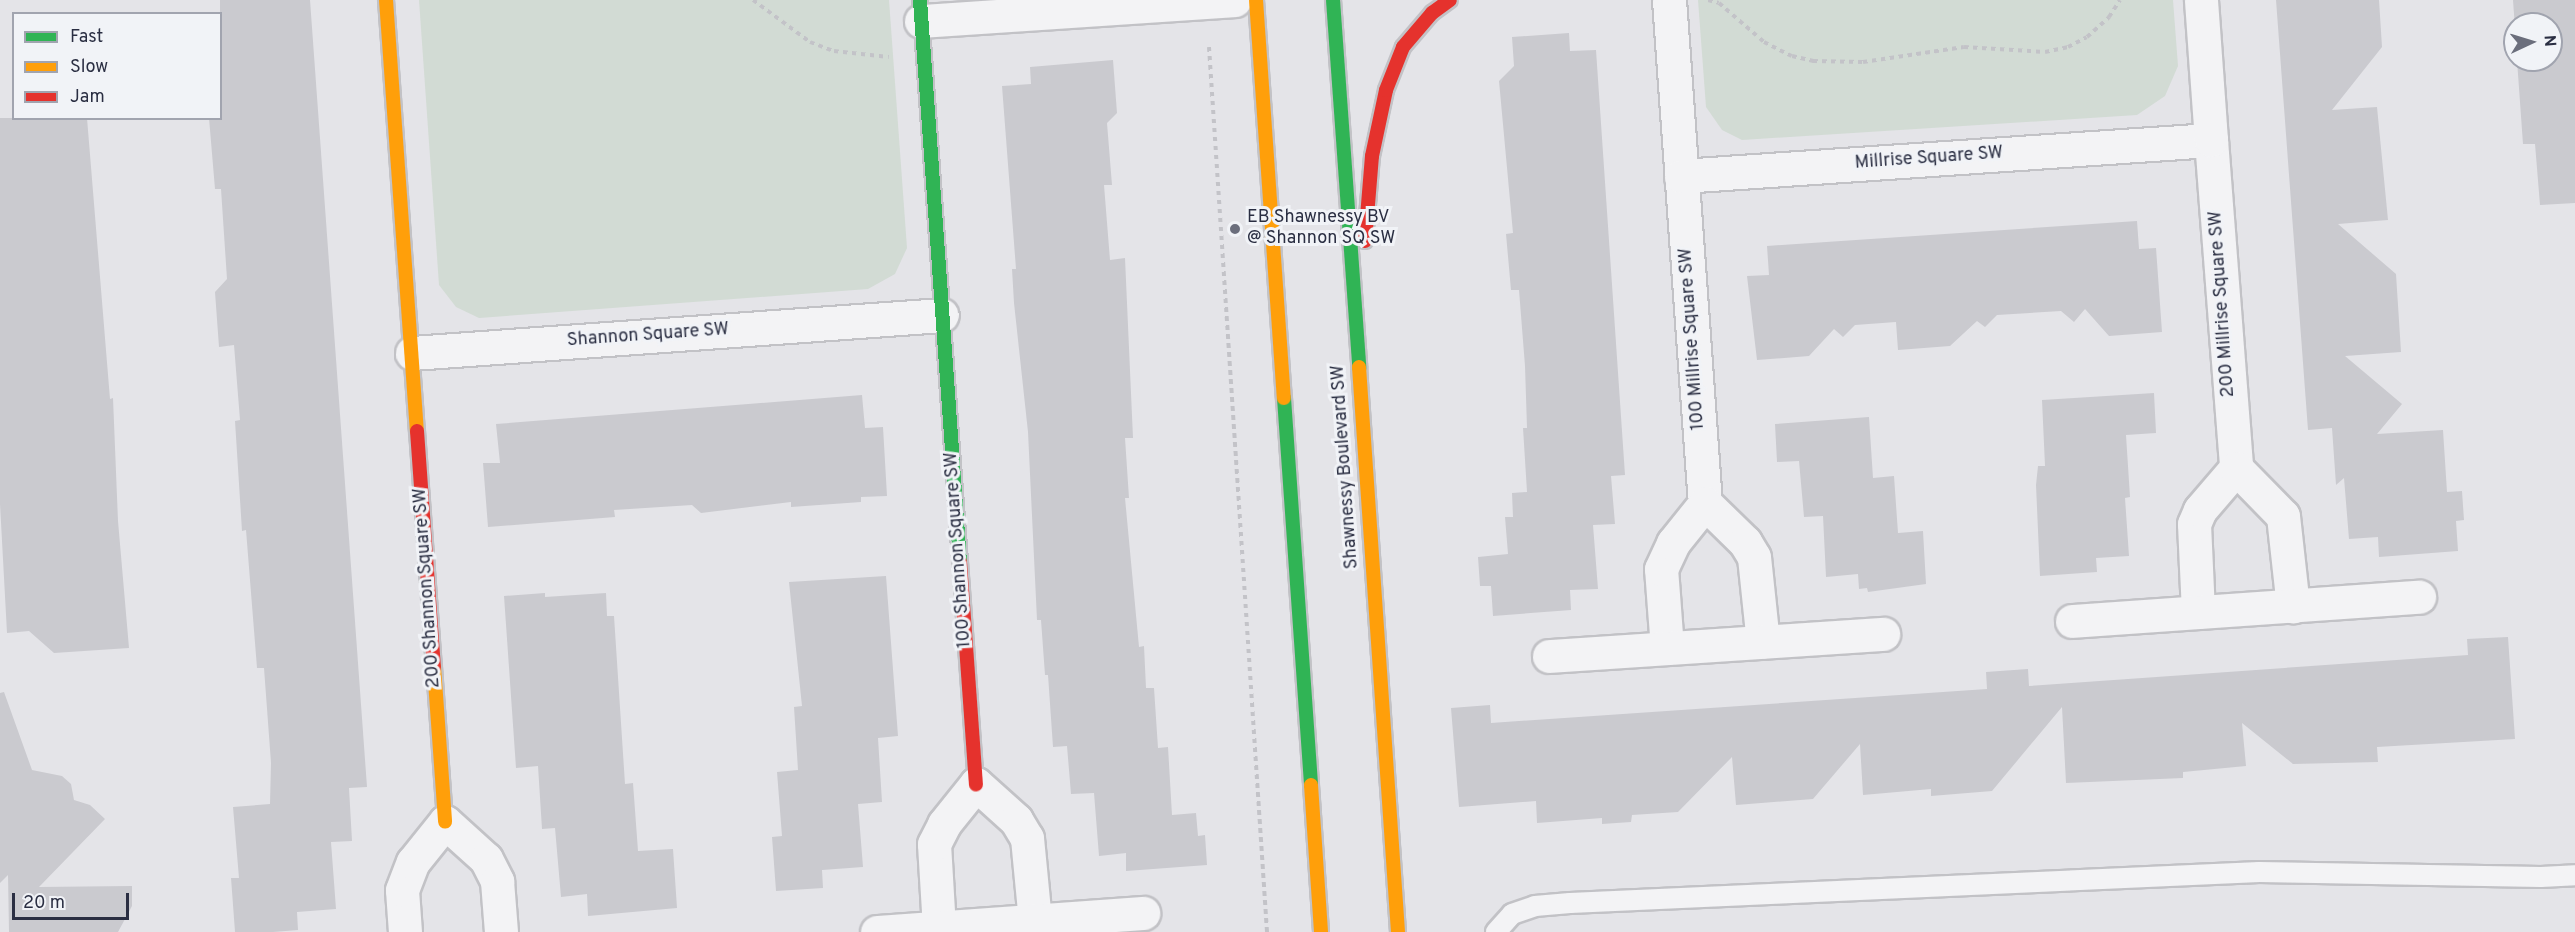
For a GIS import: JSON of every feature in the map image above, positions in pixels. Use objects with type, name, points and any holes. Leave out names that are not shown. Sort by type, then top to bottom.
[{"type":"main road","points":[[386,0],[412,353]]},
{"type":"main road","points":[[1256,0],[1321,932]]},
{"type":"main road","name":"Shawnessy Boulevard SW","points":[[1333,0],[1398,932]]},
{"type":"main road","points":[[1356,354],[1372,156],[1386,90],[1403,48],[1432,13],[1449,0]]},
{"type":"main road","points":[[921,10],[942,315]]},
{"type":"main road","name":"100 Shannon Square SW","points":[[942,315],[976,784]]},
{"type":"main road","name":"200 Shannon Square SW","points":[[412,353],[445,822]]},
{"type":"street","points":[[921,10],[1234,0]]},
{"type":"street","points":[[1669,0],[1681,176]]},
{"type":"street","points":[[2201,0],[2211,140]]},
{"type":"street","name":"Millrise Square SW","points":[[1681,176],[2211,140]]},
{"type":"street","name":"200 Millrise Square SW","points":[[2211,140],[2236,468]]},
{"type":"street","name":"100 Millrise Square SW","points":[[1681,176],[1705,503]]},
{"type":"street","name":"Shannon Square SW","points":[[412,353],[942,315]]},
{"type":"street","points":[[2198,612],[2194,524],[2199,510],[2236,468],[2283,516],[2293,606]]},
{"type":"street","points":[[1667,648],[1661,569],[1673,543],[1705,503],[1744,542],[1754,557],[1763,642]]},
{"type":"street","points":[[2072,621],[2419,597]]},
{"type":"street","points":[[1549,656],[1883,634]]},
{"type":"street","points":[[939,928],[934,844],[944,824],[976,784],[1016,820],[1027,838],[1035,921]]},
{"type":"street","points":[[405,932],[402,890],[413,862],[445,822],[489,866],[497,881],[501,932]]},
{"type":"street","points":[[877,932],[1143,913]]},
{"type":"lane","points":[[1496,932],[1512,914],[1535,906],[1570,903],[2259,872],[2541,877],[2575,874]]},
{"type":"path","points":[[753,0],[810,42],[834,51],[896,57]]},
{"type":"path","points":[[1708,0],[1719,3],[1764,42],[1792,56],[1813,61],[1863,62],[1964,47],[2045,52],[2068,47],[2102,24],[2120,0]]},
{"type":"path","points":[[1209,47],[1267,932]]},
{"type":"shaded area","points":[[419,0],[889,0],[907,248],[895,274],[868,289],[479,318],[456,307],[439,285]]},
{"type":"shaded area","points":[[1698,0],[2173,0],[2178,66],[2165,96],[2137,115],[1742,140],[1722,130],[1706,107]]},
{"type":"building","points":[[220,0],[310,0],[367,787],[349,788],[352,841],[331,842],[336,909],[297,912],[298,930],[273,932],[235,932],[231,878],[239,878],[233,807],[270,804],[271,763],[264,668],[257,668],[246,530],[242,531],[235,421],[240,420],[234,345],[219,347],[215,292],[227,279],[221,189],[215,189],[209,120],[222,120],[222,12],[220,12]]},
{"type":"building","points":[[2276,0],[2379,0],[2382,47],[2332,110],[2377,107],[2388,220],[2338,224],[2396,274],[2401,352],[2345,356],[2402,404],[2377,434],[2443,430],[2447,492],[2462,491],[2464,520],[2456,521],[2458,551],[2379,557],[2378,537],[2349,539],[2344,478],[2336,485],[2332,428],[2308,430]]},
{"type":"building","points":[[2513,0],[2575,0],[2575,203],[2540,205],[2535,144],[2523,144],[2518,72],[2563,72],[2563,12],[2514,12]]},
{"type":"building","points":[[1569,33],[1570,51],[1596,50],[1625,475],[1611,476],[1615,524],[1593,525],[1598,589],[1570,590],[1571,610],[1493,616],[1491,586],[1480,586],[1478,557],[1508,554],[1505,517],[1513,517],[1512,493],[1527,492],[1523,428],[1527,428],[1525,366],[1519,290],[1511,290],[1506,234],[1513,233],[1499,81],[1514,66],[1512,37]]},
{"type":"building","points":[[1113,60],[1117,113],[1107,123],[1112,185],[1104,185],[1110,260],[1125,258],[1133,438],[1125,438],[1129,498],[1125,498],[1139,647],[1144,646],[1146,688],[1154,688],[1158,748],[1168,747],[1172,815],[1196,813],[1198,836],[1205,835],[1207,865],[1126,871],[1126,853],[1099,856],[1094,793],[1071,794],[1067,746],[1053,747],[1048,675],[1045,675],[1041,620],[1037,620],[1028,432],[1014,303],[1012,269],[1016,269],[1002,86],[1031,84],[1030,67]]},
{"type":"building","points":[[0,118],[87,120],[110,399],[113,398],[118,521],[129,648],[54,653],[29,631],[7,633],[0,504]]},
{"type":"building","points":[[2137,221],[2139,249],[2156,248],[2162,332],[2109,336],[2085,309],[2074,322],[2061,311],[1997,315],[1985,327],[1977,321],[1950,346],[1898,350],[1896,322],[1855,325],[1843,337],[1834,329],[1809,356],[1757,360],[1747,276],[1769,275],[1767,246]]},
{"type":"building","points":[[2154,393],[2156,433],[2126,435],[2130,497],[2125,498],[2129,556],[2096,558],[2097,572],[2040,576],[2036,485],[2038,466],[2045,466],[2042,400]]},
{"type":"building","points":[[862,395],[865,428],[883,427],[887,496],[861,497],[861,502],[791,507],[791,502],[701,513],[692,505],[614,510],[615,517],[488,527],[483,463],[500,463],[496,424]]},
{"type":"building","points":[[1869,417],[1873,478],[1894,476],[1898,533],[1923,531],[1926,584],[1868,592],[1867,588],[1859,589],[1858,574],[1826,577],[1823,516],[1804,517],[1799,461],[1777,462],[1775,424]]},
{"type":"building","points":[[886,576],[898,736],[878,738],[882,802],[858,804],[863,867],[822,870],[823,888],[776,891],[772,837],[782,836],[777,772],[798,770],[794,707],[802,706],[789,582]]},
{"type":"building","points":[[545,593],[545,597],[606,593],[607,616],[614,616],[625,784],[633,783],[638,851],[673,849],[677,908],[588,916],[587,894],[561,897],[555,828],[542,829],[538,766],[516,768],[504,596]]},
{"type":"building","points":[[2508,637],[2515,739],[2377,747],[2378,762],[2293,764],[2242,723],[2246,766],[2183,772],[2183,778],[2066,783],[2062,707],[1992,791],[1931,796],[1931,789],[1863,795],[1860,744],[1813,799],[1736,805],[1732,757],[1678,812],[1632,815],[1631,822],[1602,824],[1602,818],[1537,823],[1536,801],[1459,807],[1451,708],[1490,705],[1491,723],[1987,689],[1986,672],[2028,669],[2029,686],[2468,655],[2467,639]]},
{"type":"building","points":[[4,692],[32,770],[62,776],[71,784],[74,800],[90,805],[105,819],[39,887],[132,886],[132,906],[118,932],[9,932],[8,875],[0,883],[0,693]]},
{"type":"traffic: fast","points":[[920,0],[960,562]]},
{"type":"traffic: fast","points":[[1333,0],[1359,367]]},
{"type":"traffic: fast","points":[[1284,398],[1311,785]]},
{"type":"traffic: slow","points":[[386,0],[417,431]]},
{"type":"traffic: slow","points":[[1256,0],[1284,398]]},
{"type":"traffic: slow","points":[[1359,367],[1398,932]]},
{"type":"traffic: slow","points":[[434,667],[445,822]]},
{"type":"traffic: slow","points":[[1311,785],[1321,932]]},
{"type":"traffic: jam","points":[[1365,241],[1372,156],[1386,90],[1403,47],[1432,13],[1450,0]]},
{"type":"traffic: jam","points":[[417,431],[434,667]]},
{"type":"traffic: jam","points":[[960,562],[976,784]]},
{"type":"place","name":"EB Shawnessy BV @ Shannon SQ SW","points":[[1235,229]]}]
